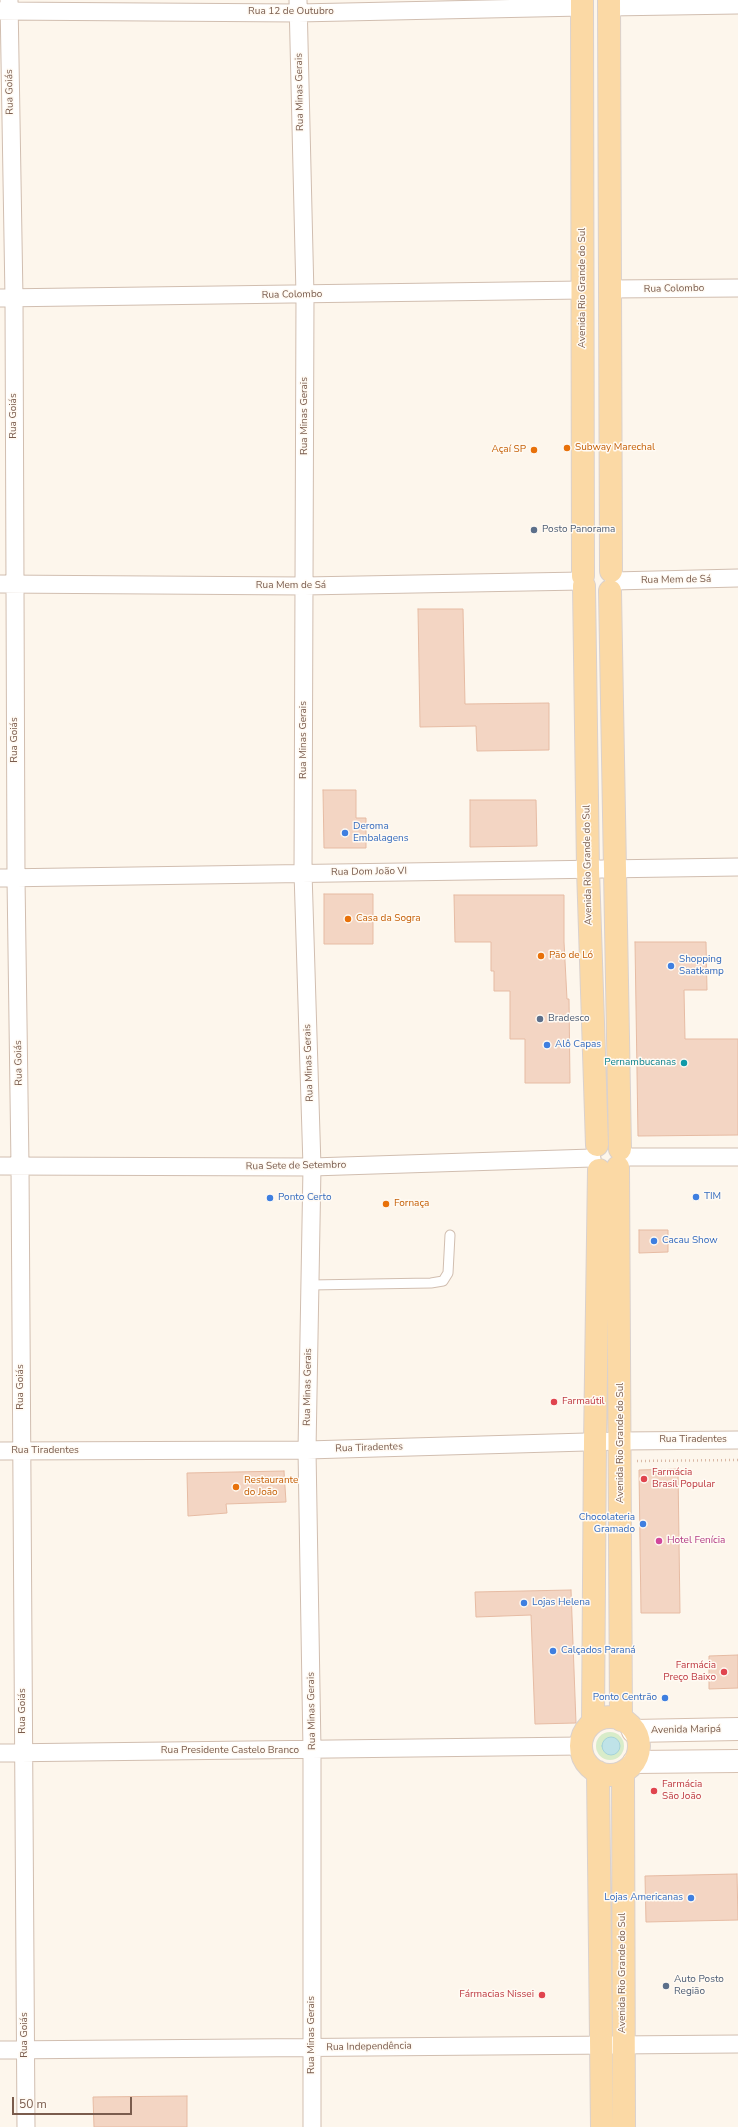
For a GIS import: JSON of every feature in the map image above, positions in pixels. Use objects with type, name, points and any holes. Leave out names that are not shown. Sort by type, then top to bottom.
[{"type":"main road","name":"Avenida Rio Grande do Sul","points":[[582,3],[584,290],[583,581],[588,869],[608,1158],[621,1451],[627,1725],[638,1748],[628,1767],[623,2044],[624,2127]]},
{"type":"main road","name":"Avenida Rio Grande do Sul","points":[[593,1722],[595,1442],[608,1158],[614,870],[609,3]]},
{"type":"main road","points":[[583,581],[591,594],[596,596],[606,594],[612,581]]},
{"type":"main road","points":[[627,1725],[611,1717],[602,1718],[593,1722],[584,1733],[581,1746],[584,1760],[598,1772],[608,1775],[628,1767],[738,1761]]},
{"type":"main road","name":"Avenida Maripá","points":[[627,1725],[738,1729]]},
{"type":"main road","points":[[598,1772],[602,2127]]},
{"type":"street","name":"Rua 12 de Outubro","points":[[6,8],[582,3]]},
{"type":"street","points":[[609,3],[738,5]]},
{"type":"street","name":"Rua Minas Gerais","points":[[298,6],[305,295],[303,872],[312,1167],[307,1450],[312,1750],[312,2127]]},
{"type":"street","name":"Rua Goiás","points":[[6,8],[8,878],[20,1166],[26,2127]]},
{"type":"street","name":"Rua Colombo","points":[[610,290],[738,288]]},
{"type":"street","name":"Rua Colombo","points":[[7,298],[584,290]]},
{"type":"street","name":"Rua Mem de Sá","points":[[612,581],[738,578]]},
{"type":"street","name":"Rua Mem de Sá","points":[[7,584],[304,586],[583,581]]},
{"type":"street","name":"Rua Dom João VI","points":[[8,878],[303,872],[614,870],[738,867]]},
{"type":"street","name":"Rua Sete de Setembro","points":[[0,1166],[312,1167],[608,1158],[738,1157]]},
{"type":"street","name":"Rua Tiradentes","points":[[0,1451],[307,1450],[595,1442],[621,1451],[738,1440]]},
{"type":"street","name":"Rua Presidente Castelo Branco","points":[[0,1752],[312,1750],[581,1746]]},
{"type":"street","name":"Rua Independência","points":[[0,2050],[738,2044]]},
{"type":"lane","points":[[310,1285],[431,1283],[443,1281],[448,1273],[450,1235]]},
{"type":"path","points":[[621,1451],[738,1460]]},
{"type":"green space","points":[[610,1732],[620,1736],[624,1746],[620,1756],[610,1760],[600,1756],[596,1746],[600,1736]]},
{"type":"water","points":[[611,1737],[617,1740],[620,1746],[617,1752],[611,1755],[605,1752],[602,1746],[605,1740]]},
{"type":"building","points":[[418,609],[463,609],[465,704],[549,703],[549,750],[477,751],[476,726],[420,727]]},
{"type":"building","name":"Deroma Embalagens","points":[[323,790],[356,790],[356,818],[366,818],[366,848],[324,848]]},
{"type":"building","points":[[470,800],[536,800],[537,846],[470,847]]},
{"type":"building","name":"Casa da Sogra","points":[[324,894],[373,894],[373,944],[324,944]]},
{"type":"building","points":[[454,895],[564,895],[564,942],[567,999],[569,999],[570,1083],[525,1083],[525,1039],[510,1039],[510,991],[494,991],[494,971],[491,971],[491,942],[455,942]]},
{"type":"building","points":[[635,942],[706,942],[707,990],[684,990],[685,1039],[738,1039],[738,1135],[638,1136]]},
{"type":"building","name":"Cacau Show","points":[[639,1230],[668,1230],[668,1252],[639,1253]]},
{"type":"building","name":"Hotel Fenícia","points":[[678,1469],[680,1613],[641,1613],[639,1470]]},
{"type":"building","name":"Restaurante do João","points":[[284,1471],[286,1502],[226,1504],[227,1513],[188,1516],[187,1473]]},
{"type":"building","points":[[571,1590],[576,1723],[535,1724],[531,1615],[476,1617],[475,1592]]},
{"type":"building","name":"Farmácia Preço Baixo","points":[[738,1655],[738,1688],[709,1689],[709,1656]]},
{"type":"building","name":"Lojas Americanas","points":[[737,1874],[738,1920],[646,1922],[645,1876]]},
{"type":"building","points":[[187,2096],[187,2127],[94,2127],[93,2097]]},
{"type":"place","name":"Subway Marechal","points":[[567,448]]},
{"type":"place","name":"Açaí SP","points":[[534,450]]},
{"type":"place","name":"Posto Panorama","points":[[534,530]]},
{"type":"place","name":"Deroma Embalagens","points":[[345,833]]},
{"type":"place","name":"Casa da Sogra","points":[[348,919]]},
{"type":"place","name":"Pão de Ló","points":[[541,956]]},
{"type":"place","name":"Shopping Saatkamp","points":[[671,966]]},
{"type":"place","name":"Bradesco","points":[[540,1019]]},
{"type":"place","name":"Alô Capas","points":[[547,1045]]},
{"type":"place","name":"Pernambucanas","points":[[684,1063]]},
{"type":"place","name":"TIM","points":[[696,1197]]},
{"type":"place","name":"Ponto Certo","points":[[270,1198]]},
{"type":"place","name":"Fornaça","points":[[386,1204]]},
{"type":"place","name":"Cacau Show","points":[[654,1241]]},
{"type":"place","name":"Farmaútil","points":[[554,1402]]},
{"type":"place","name":"Farmácia Brasil Popular","points":[[644,1479]]},
{"type":"place","name":"Restaurante do João","points":[[236,1487]]},
{"type":"place","name":"Chocolateria Gramado","points":[[643,1524]]},
{"type":"place","name":"Hotel Fenícia","points":[[659,1541]]},
{"type":"place","name":"Lojas Helena","points":[[524,1603]]},
{"type":"place","name":"Calçados Paraná","points":[[553,1651]]},
{"type":"place","name":"Farmácia Preço Baixo","points":[[724,1672]]},
{"type":"place","name":"Ponto Centrão","points":[[665,1698]]},
{"type":"place","name":"Farmácia São João","points":[[654,1791]]},
{"type":"place","name":"Lojas Americanas","points":[[691,1898]]},
{"type":"place","name":"Auto Posto Região","points":[[666,1986]]},
{"type":"place","name":"Fármacias Nissei","points":[[542,1995]]}]
